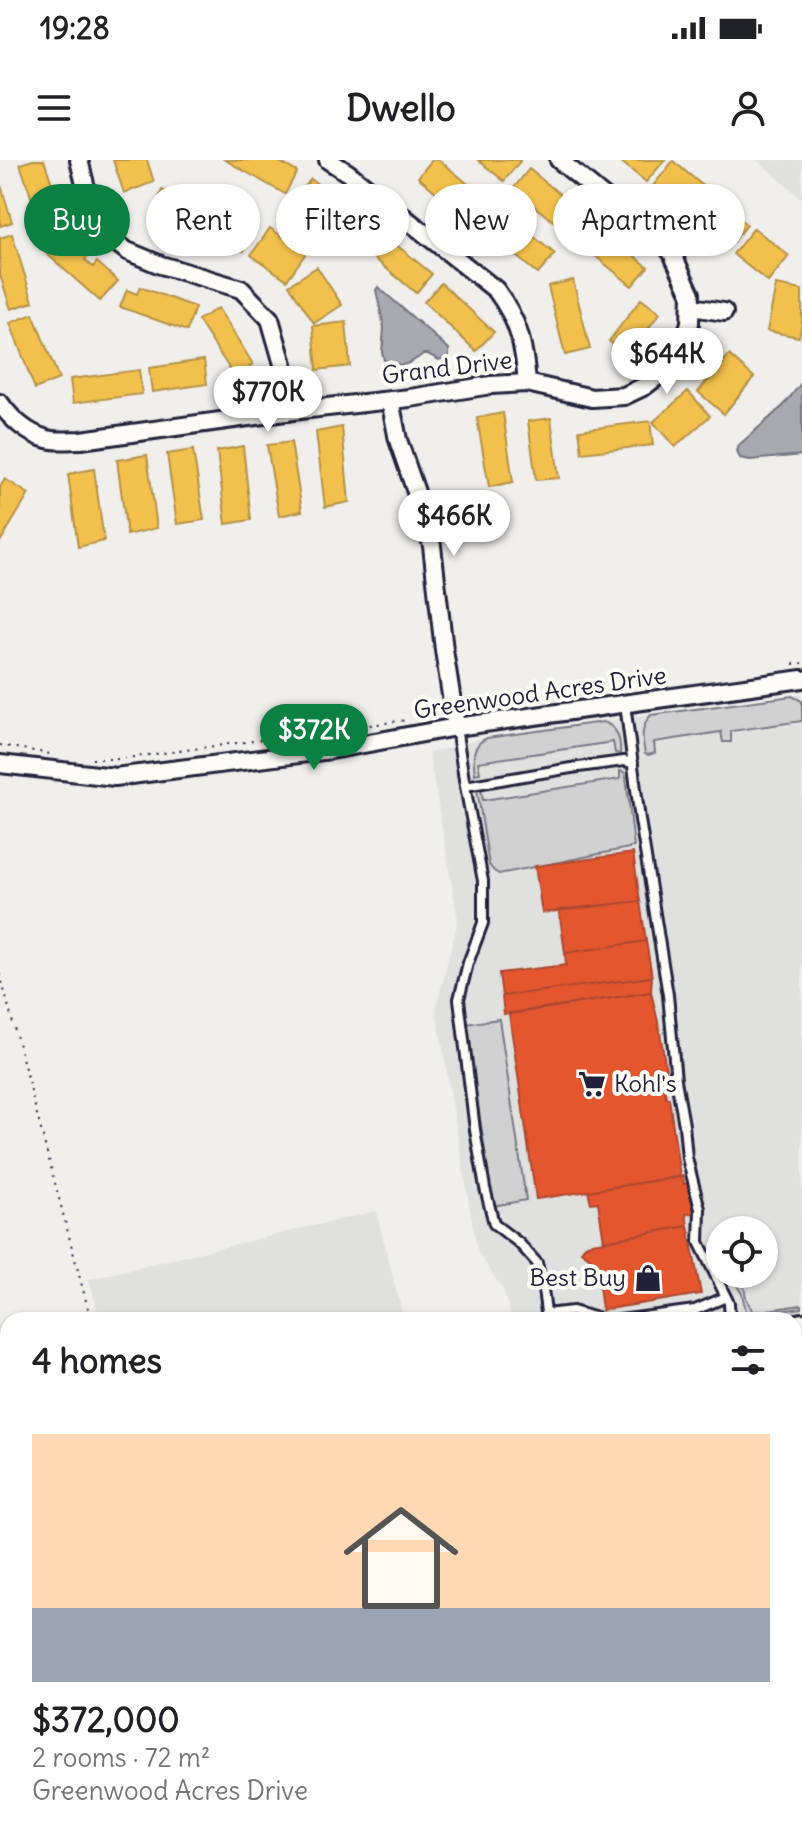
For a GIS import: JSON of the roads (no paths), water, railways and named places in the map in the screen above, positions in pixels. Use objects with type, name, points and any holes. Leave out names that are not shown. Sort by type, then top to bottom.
[{"type":"street","points":[[79,160],[102,232],[127,251],[161,265],[241,289],[270,319],[283,364],[288,412]]},
{"type":"street","points":[[328,160],[496,290],[508,306],[521,335],[527,383]]},
{"type":"street","points":[[559,160],[662,241],[680,268],[691,294],[692,307],[724,312]]},
{"type":"street","name":"Grand Drive","points":[[0,403],[24,427],[48,440],[81,440],[491,385],[527,383],[592,398],[624,396],[656,379],[674,360],[686,338],[692,307]]},
{"type":"street","points":[[390,400],[398,440],[432,546],[456,727]]},
{"type":"street","name":"Greenwood Acres Drive","points":[[0,764],[115,777],[331,750],[456,727],[802,679]]},
{"type":"lane","points":[[625,704],[668,995],[687,1158],[700,1209],[699,1242],[729,1303],[730,1312]]},
{"type":"lane","points":[[456,727],[483,881],[483,923],[459,999],[475,1130],[494,1224],[519,1243],[537,1263],[546,1312]]},
{"type":"lane","points":[[465,786],[571,768],[624,761],[633,763]]},
{"type":"lane","points":[[680,1312],[695,1310],[726,1297]]},
{"type":"place","name":"Kohl's","points":[[592,1084]]},
{"type":"place","name":"Best Buy","points":[[648,1278]]}]
